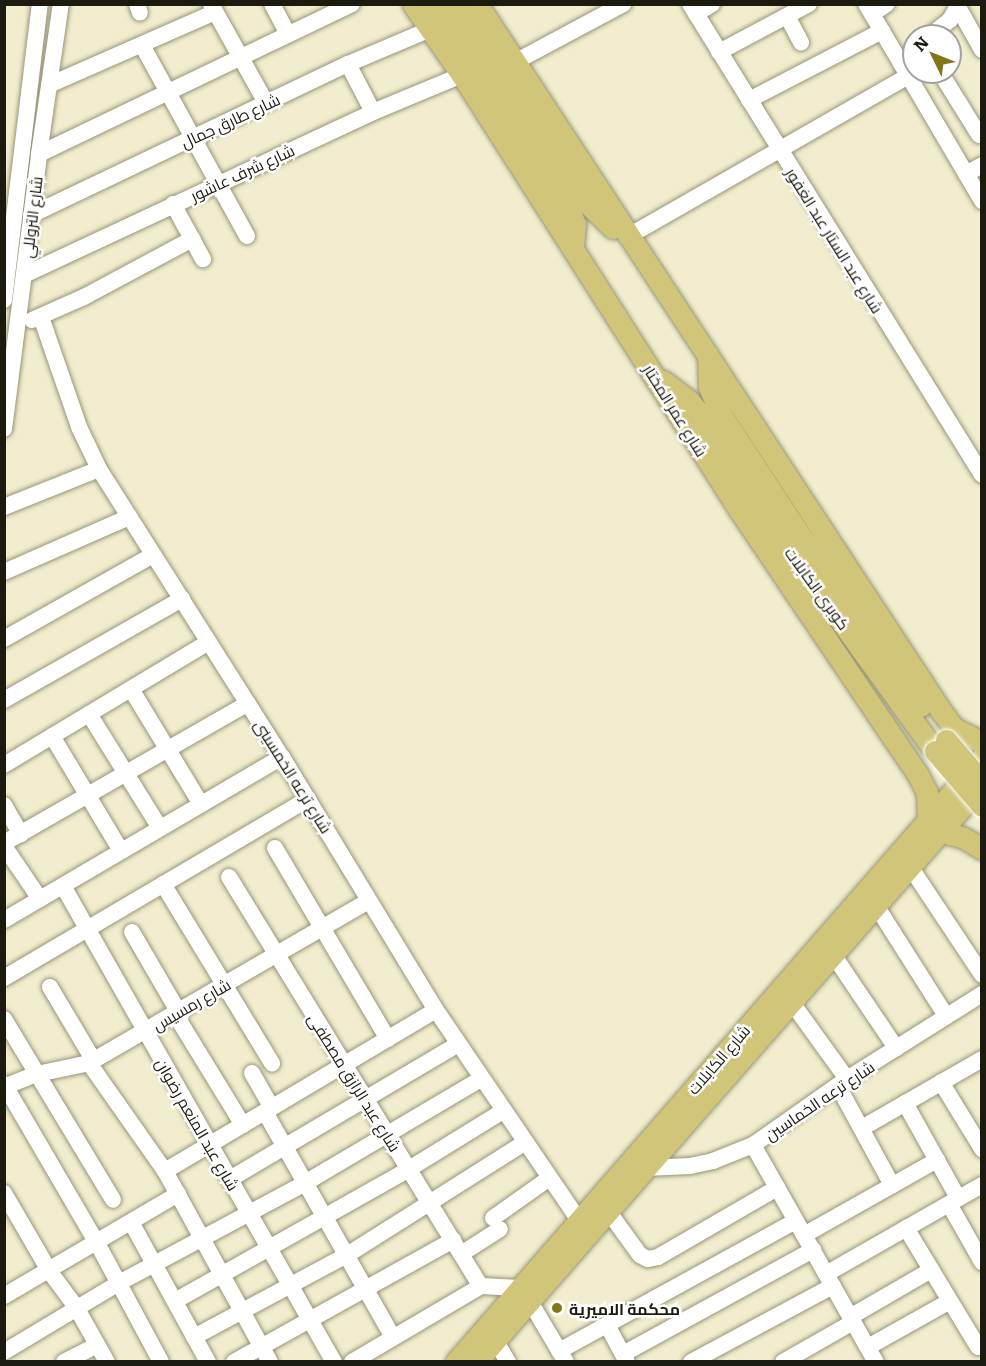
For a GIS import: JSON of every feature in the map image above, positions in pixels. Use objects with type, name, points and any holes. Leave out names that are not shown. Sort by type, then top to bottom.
[{"type":"main road","name":"شارع عمر المختار","points":[[413,4],[462,75],[740,511],[917,773],[927,793],[934,824]]},
{"type":"main road","points":[[433,4],[569,209],[575,224],[573,249]]},
{"type":"main road","points":[[456,4],[585,201],[611,227],[627,237]]},
{"type":"main road","points":[[477,4],[627,237]]},
{"type":"main road","name":"كوبرى الكابلات","points":[[627,237],[708,355],[709,387],[722,416],[794,526],[945,740],[981,806]]},
{"type":"main road","name":"كوبرى الكابلات","points":[[652,374],[679,393],[702,416],[779,535],[981,783]]},
{"type":"main road","points":[[945,740],[981,742]]},
{"type":"main road","points":[[917,773],[930,776],[943,774],[954,766],[960,747],[945,740]]},
{"type":"main road","name":"شارع الكابلات","points":[[456,1362],[608,1211],[909,865],[934,824],[981,758]]},
{"type":"main road","name":"شارع الكابلات","points":[[476,1362],[495,1340],[524,1294],[578,1219],[934,824],[981,783]]},
{"type":"main road","points":[[934,824],[981,849]]},
{"type":"street","name":"شارع التروللي","points":[[4,300],[40,4]]},
{"type":"street","name":"شارع التروللي","points":[[4,429],[42,132],[62,4]]},
{"type":"street","points":[[272,4],[288,34]]},
{"type":"street","points":[[39,154],[288,34],[325,10],[352,4]]},
{"type":"street","points":[[515,62],[623,4]]},
{"type":"street","points":[[693,9],[712,4]]},
{"type":"street","points":[[719,52],[809,4]]},
{"type":"street","points":[[887,4],[869,9],[902,65]]},
{"type":"street","points":[[945,24],[958,6],[977,30],[981,50]]},
{"type":"street","points":[[49,86],[142,45],[213,8],[266,103]]},
{"type":"street","name":"شارع عبد الستار عبد الغفور","points":[[693,9],[981,475]]},
{"type":"street","points":[[787,16],[801,42]]},
{"type":"street","name":"شارع طارق جمال","points":[[31,215],[348,64],[431,29]]},
{"type":"street","points":[[749,100],[882,31]]},
{"type":"street","points":[[142,45],[247,237]]},
{"type":"street","points":[[348,64],[373,112]]},
{"type":"street","points":[[627,237],[778,149],[902,72]]},
{"type":"street","name":"شارع شرف عاشور","points":[[24,275],[373,112],[462,75]]},
{"type":"street","points":[[913,84],[981,201]]},
{"type":"street","points":[[947,84],[979,135]]},
{"type":"street","points":[[25,129],[42,132]]},
{"type":"street","points":[[966,174],[981,165]]},
{"type":"street","points":[[172,204],[203,259]]},
{"type":"street","points":[[18,325],[41,317],[192,239]]},
{"type":"street","name":"شارع ترعه الخمسينى","points":[[41,317],[79,427],[99,469],[282,757],[436,1010],[548,1179],[578,1219]]},
{"type":"street","points":[[4,507],[99,469]]},
{"type":"street","points":[[4,572],[129,517]]},
{"type":"street","points":[[4,639],[153,555]]},
{"type":"street","points":[[4,700],[182,599]]},
{"type":"street","points":[[4,765],[209,642]]},
{"type":"street","points":[[131,689],[201,804]]},
{"type":"street","points":[[40,899],[4,845],[248,703]]},
{"type":"street","points":[[89,714],[160,828]]},
{"type":"street","points":[[52,736],[121,851]]},
{"type":"street","points":[[4,920],[282,757]]},
{"type":"street","points":[[4,978],[308,799]]},
{"type":"street","points":[[4,805],[21,834]]},
{"type":"street","points":[[274,848],[388,1039]]},
{"type":"street","points":[[909,865],[981,975]]},
{"type":"street","name":"شارع عبد الرازق مصطفى","points":[[229,878],[481,1286]]},
{"type":"street","points":[[164,884],[273,1063]]},
{"type":"street","name":"شارع عبد المنعم رضوان","points":[[63,886],[334,1362]]},
{"type":"street","name":"شارع رمسيس","points":[[5,1086],[37,1074],[92,1062],[369,901]]},
{"type":"street","points":[[874,904],[946,1016]]},
{"type":"street","points":[[132,932],[243,1125]]},
{"type":"street","points":[[832,953],[896,1048]]},
{"type":"street","points":[[50,987],[92,1062],[165,1171],[270,1362]]},
{"type":"street","name":"شارع ترعه الخماسين","points":[[644,1168],[690,1166],[713,1161],[753,1145],[843,1082],[981,994]]},
{"type":"street","points":[[790,1000],[843,1082],[862,1128],[892,1185]]},
{"type":"street","points":[[165,1171],[436,1010]]},
{"type":"street","points":[[4,1019],[113,1200]]},
{"type":"street","points":[[230,1179],[458,1044]]},
{"type":"street","points":[[862,1128],[981,1059]]},
{"type":"street","points":[[252,1073],[285,1147],[393,1337]]},
{"type":"street","points":[[4,1352],[154,1262],[305,1183],[481,1079]]},
{"type":"street","points":[[941,1082],[981,1149]]},
{"type":"street","points":[[5,1086],[97,1243],[117,1284],[161,1362]]},
{"type":"street","points":[[905,1103],[937,1160],[981,1262]]},
{"type":"street","points":[[175,1301],[409,1169],[503,1111]]},
{"type":"street","points":[[194,1337],[347,1255],[524,1143]]},
{"type":"street","points":[[753,1145],[872,1357],[950,1301]]},
{"type":"street","points":[[352,1362],[481,1286],[524,1294],[562,1356],[607,1325],[800,1228],[892,1185],[937,1160]]},
{"type":"street","points":[[234,1362],[366,1289],[457,1247],[497,1224],[548,1179]]},
{"type":"street","points":[[691,1362],[830,1280],[906,1228],[981,1185]]},
{"type":"street","points":[[608,1211],[640,1255],[648,1259],[658,1257],[777,1188]]},
{"type":"street","points":[[4,1296],[50,1272],[178,1194]]},
{"type":"street","points":[[5,1196],[50,1272],[76,1307],[107,1362]]},
{"type":"street","points":[[131,1222],[207,1362]]},
{"type":"street","points":[[906,1228],[977,1351]]},
{"type":"street","points":[[607,1325],[625,1358],[813,1250]]},
{"type":"street","points":[[783,1362],[931,1270]]},
{"type":"street","points":[[495,1340],[508,1362]]},
{"type":"street","points":[[64,1362],[97,1345]]},
{"type":"place","name":"محكمة الاميرية","points":[[557,1308]]}]
